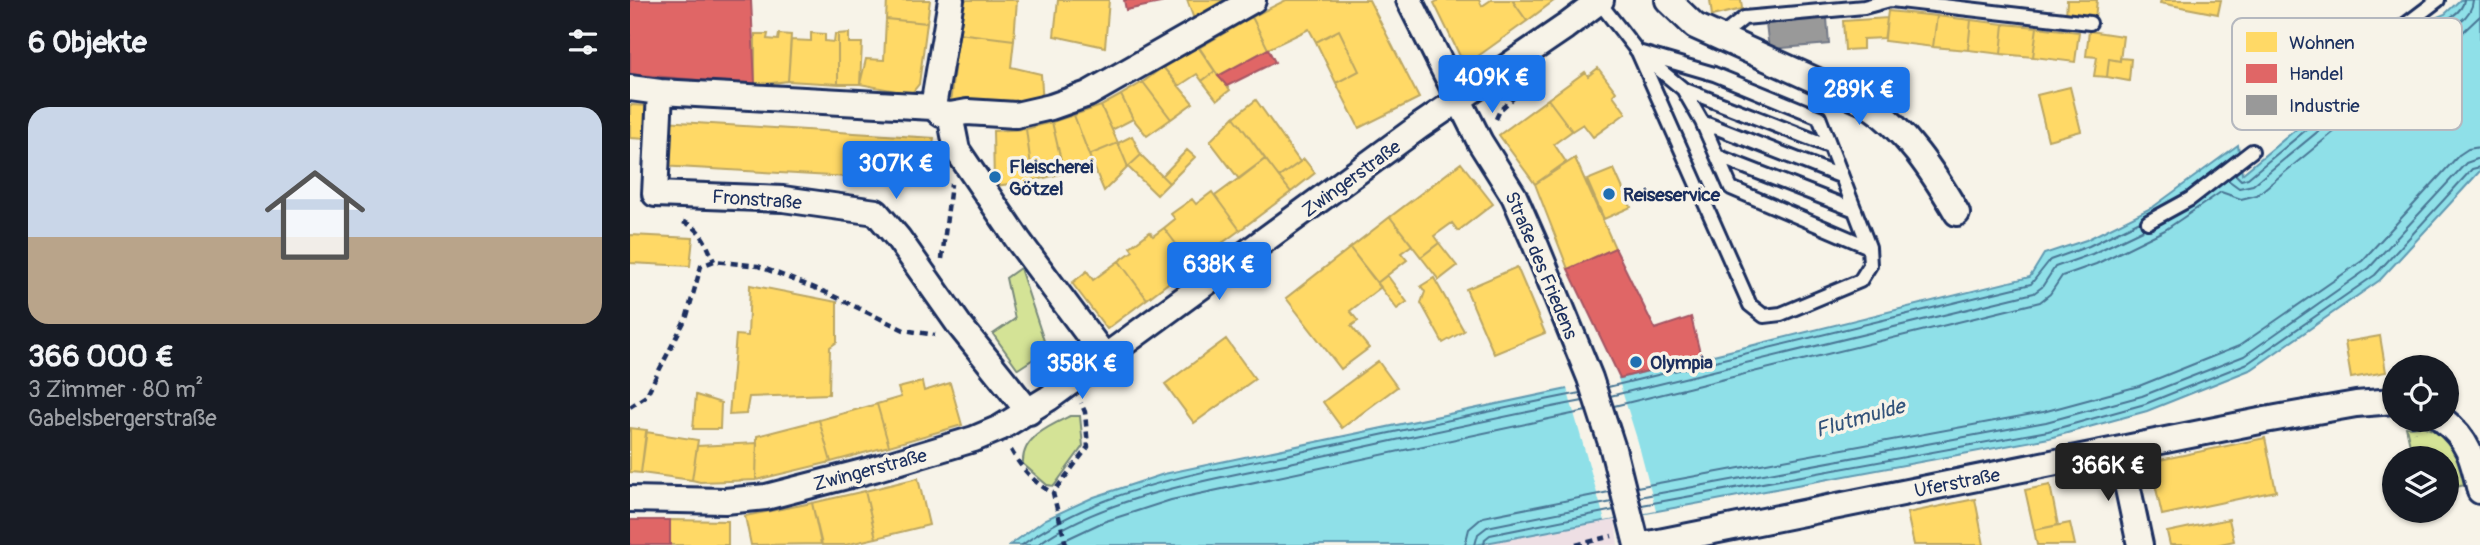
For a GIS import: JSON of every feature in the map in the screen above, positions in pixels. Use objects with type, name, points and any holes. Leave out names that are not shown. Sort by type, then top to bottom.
[{"type":"street","points":[[951,0],[942,111],[957,150],[1018,240],[1105,357]]},
{"type":"street","points":[[630,89],[1016,115],[1051,107],[1088,94],[1253,0]]},
{"type":"street","name":"Straße des Friedens","points":[[1409,0],[1458,100],[1514,196],[1590,378],[1636,534]]},
{"type":"street","points":[[1668,0],[1695,26],[1866,103],[1887,117],[1931,170],[1957,214]]},
{"type":"street","name":"Zwingerstraße","points":[[630,499],[725,501],[766,497],[920,456],[1000,428],[1030,412],[1458,100],[1600,1]]},
{"type":"street","name":"Fronstraße","points":[[660,92],[655,194],[783,199],[876,212],[1030,412]]},
{"type":"street","name":"Uferstraße","points":[[1636,534],[1871,498],[2356,404],[2382,402]]},
{"type":"street","points":[[2458,432],[2473,458],[2480,491]]},
{"type":"street","points":[[2120,451],[2140,545]]},
{"type":"lane","points":[[1719,38],[1744,18],[1864,6],[1891,0],[1927,1],[2090,23]]},
{"type":"lane","points":[[2414,18],[2438,0]]},
{"type":"lane","points":[[1600,1],[1638,52],[1750,305],[1764,316],[1781,314],[1860,281],[1870,265],[1869,247],[1819,117],[1714,74],[1638,52]]},
{"type":"lane","points":[[1638,52],[1683,89],[1829,146]]},
{"type":"lane","points":[[1683,89],[1702,122],[1731,187],[1869,247]]},
{"type":"lane","points":[[1702,122],[1840,176]]},
{"type":"lane","points":[[2148,222],[2190,199],[2252,150]]},
{"type":"lane","points":[[1717,156],[1855,210]]},
{"type":"path","points":[[1495,121],[1500,110],[1519,93]]},
{"type":"path","points":[[938,295],[951,183],[965,162]]},
{"type":"path","points":[[681,221],[692,225],[701,233],[713,261]]},
{"type":"path","points":[[630,407],[646,396],[687,316],[701,266],[713,261],[758,266],[825,292],[904,330],[974,342]]},
{"type":"path","points":[[1053,493],[1088,447],[1086,412],[1077,396],[1066,385]]},
{"type":"path","points":[[1000,428],[1018,464],[1053,493],[1058,504],[1066,545]]},
{"type":"path","points":[[1576,545],[1636,534]]},
{"type":"shaded area","points":[[1615,517],[1618,545],[1475,545],[1564,527]]},
{"type":"green space","points":[[1020,268],[1047,350],[1018,369],[993,334],[1015,319],[1006,278]]},
{"type":"green space","points":[[1070,416],[1080,416],[1083,446],[1054,486],[1047,485],[1023,464],[1024,455],[1031,440],[1038,434]]},
{"type":"green space","points":[[2407,432],[2437,432],[2454,446],[2410,446]]},
{"type":"green space","points":[[2459,458],[2460,463],[2465,485],[2459,486]]},
{"type":"water","name":"Flutmulde","points":[[2460,0],[2480,0],[2480,171],[2380,280],[2252,369],[2147,411],[2049,438],[1475,545],[1010,545],[1046,519],[1094,497],[1164,474],[1620,378],[2030,277],[2044,254],[2086,240],[2153,207],[2238,145],[2242,174],[2295,130],[2462,130],[2462,18],[2435,18],[2445,14]]},
{"type":"pier","points":[[1617,375],[1656,511],[1605,521],[1566,385]]},
{"type":"building: Wohnen","points":[[887,0],[930,0],[927,23],[886,19]]},
{"type":"building: Wohnen","points":[[962,0],[1017,0],[1014,40],[958,33]]},
{"type":"building: Wohnen","points":[[1058,0],[1109,0],[1105,47],[1054,36]]},
{"type":"building: Wohnen","points":[[1187,0],[1229,0],[1195,22]]},
{"type":"building: Wohnen","points":[[1286,0],[1369,0],[1419,98],[1359,128],[1336,83],[1359,71],[1339,30],[1316,42],[1309,29],[1268,49],[1252,17]]},
{"type":"building: Wohnen","points":[[1439,0],[1479,0],[1482,6],[1491,0],[1512,0],[1527,21],[1474,59],[1460,56],[1434,3]]},
{"type":"building: Wohnen","points":[[1512,0],[1555,0],[1527,21]]},
{"type":"building: Wohnen","points":[[1710,0],[1741,0],[1742,9],[1712,16]]},
{"type":"building: Wohnen","points":[[2067,0],[2097,0],[2095,18],[2066,16]]},
{"type":"building: Wohnen","points":[[2161,0],[2221,0],[2218,14],[2160,3]]},
{"type":"building: Wohnen","points":[[1888,11],[1937,16],[1933,47],[1884,41]]},
{"type":"building: Wohnen","points":[[1937,16],[1971,20],[1968,50],[1933,47]]},
{"type":"building: Wohnen","points":[[1252,17],[1268,49],[1218,76],[1199,48]]},
{"type":"building: Wohnen","points":[[1887,18],[1885,38],[1863,39],[1863,49],[1845,50],[1843,21]]},
{"type":"building: Wohnen","points":[[886,19],[927,23],[919,84],[911,94],[860,84],[866,59],[884,60]]},
{"type":"building: Wohnen","points":[[1971,20],[2004,24],[2001,54],[1968,50]]},
{"type":"building: Wohnen","points":[[2004,24],[2037,27],[2033,57],[2001,54]]},
{"type":"building: Wohnen","points":[[2037,27],[2079,32],[2075,62],[2033,57]]},
{"type":"building: Wohnen","points":[[1339,30],[1359,71],[1336,83],[1316,42]]},
{"type":"building: Wohnen","points":[[2089,31],[2123,36],[2120,61],[2109,59],[2107,77],[2094,76],[2097,57],[2086,56]]},
{"type":"building: Wohnen","points":[[811,33],[825,34],[825,41],[834,42],[835,34],[838,34],[838,84],[788,81],[791,40],[811,41]]},
{"type":"building: Wohnen","points":[[849,33],[849,43],[862,43],[860,84],[838,84],[838,34]]},
{"type":"building: Wohnen","points":[[958,33],[1014,40],[1011,67],[1041,74],[1043,106],[950,105]]},
{"type":"building: Wohnen","points":[[755,34],[768,34],[767,39],[778,40],[779,34],[791,35],[788,81],[755,85]]},
{"type":"building: Wohnen","points":[[1197,44],[1215,71],[1202,81],[1197,74],[1179,86],[1163,67]]},
{"type":"building: Wohnen","points":[[2120,58],[2131,59],[2129,81],[2107,77],[2109,59],[2120,61]]},
{"type":"building: Wohnen","points":[[1163,67],[1193,103],[1171,119],[1143,82]]},
{"type":"building: Wohnen","points":[[1598,68],[1616,92],[1613,95],[1626,113],[1593,137],[1583,124],[1572,131],[1548,99],[1585,72],[1588,76]]},
{"type":"building: Wohnen","points":[[1215,71],[1230,90],[1217,100],[1202,81]]},
{"type":"building: Wohnen","points":[[1143,82],[1171,119],[1147,136],[1133,119],[1121,95]]},
{"type":"building: Wohnen","points":[[2070,87],[2081,131],[2048,140],[2037,95]]},
{"type":"building: Wohnen","points":[[1121,95],[1133,119],[1112,130],[1101,106]]},
{"type":"building: Wohnen","points":[[1548,99],[1572,131],[1554,144],[1566,162],[1535,184],[1499,135]]},
{"type":"building: Wohnen","points":[[1256,100],[1300,162],[1279,177],[1234,117]]},
{"type":"building: Wohnen","points":[[630,105],[651,106],[646,139],[630,138]]},
{"type":"building: Wohnen","points":[[1101,106],[1118,143],[1089,155],[1074,115]]},
{"type":"building: Wohnen","points":[[1074,115],[1093,165],[1064,173],[1052,122]]},
{"type":"building: Wohnen","points":[[1234,117],[1265,159],[1239,179],[1210,141]]},
{"type":"building: Wohnen","points":[[663,121],[934,138],[933,147],[943,159],[916,181],[660,166]]},
{"type":"building: Wohnen","points":[[1052,122],[1064,173],[1033,181],[1026,129]]},
{"type":"building: Wohnen","points":[[1026,129],[1033,181],[994,186],[993,131]]},
{"type":"building: Wohnen","points":[[1132,136],[1141,155],[1128,167],[1118,143]]},
{"type":"building: Wohnen","points":[[1118,143],[1128,167],[1104,191],[1089,155]]},
{"type":"building: Wohnen","points":[[1187,150],[1195,157],[1169,183],[1162,176]]},
{"type":"building: Wohnen","points":[[1141,155],[1169,183],[1157,195],[1128,167]]},
{"type":"building: Wohnen","points":[[1575,158],[1615,248],[1568,269],[1535,184]]},
{"type":"building: Wohnen","points":[[1265,159],[1291,192],[1240,230],[1215,196]]},
{"type":"building: Wohnen","points":[[1304,159],[1315,173],[1291,192],[1279,177]]},
{"type":"building: Wohnen","points":[[1461,163],[1493,204],[1458,231],[1452,223],[1434,236],[1439,243],[1421,257],[1390,217]]},
{"type":"building: Wohnen","name":"Reiseservice","points":[[1614,169],[1631,207],[1604,219],[1587,180]]},
{"type":"building: Wohnen","points":[[1212,192],[1240,230],[1192,265],[1164,228],[1175,219],[1171,214],[1192,199],[1196,204]]},
{"type":"building: Wohnen","points":[[1390,217],[1412,245],[1401,253],[1407,260],[1377,283],[1350,248]]},
{"type":"building: Wohnen","points":[[1164,228],[1192,265],[1147,299],[1119,261],[1133,251],[1130,247],[1150,232],[1153,236]]},
{"type":"building: Wohnen","points":[[630,235],[693,238],[690,266],[630,263]]},
{"type":"building: Wohnen","points":[[1439,243],[1457,266],[1439,280],[1421,257]]},
{"type":"building: Wohnen","points":[[1350,248],[1381,287],[1350,311],[1358,321],[1351,326],[1369,348],[1341,369],[1286,298]]},
{"type":"building: Wohnen","points":[[1119,261],[1147,299],[1107,329],[1072,283],[1087,271],[1093,280]]},
{"type":"building: Wohnen","points":[[1517,267],[1545,333],[1494,354],[1466,289]]},
{"type":"building: Wohnen","points":[[1387,275],[1407,302],[1397,309],[1377,283]]},
{"type":"building: Wohnen","points":[[1434,278],[1464,331],[1443,343],[1421,303],[1425,292],[1421,286]]},
{"type":"building: Wohnen","points":[[750,285],[837,302],[837,342],[830,347],[829,394],[749,397],[746,414],[729,415],[736,335],[748,336]]},
{"type":"building: Wohnen","points":[[2380,336],[2383,355],[2382,373],[2351,378],[2345,342]]},
{"type":"building: Wohnen","points":[[1226,339],[1255,379],[1194,423],[1165,384]]},
{"type":"building: Wohnen","points":[[1378,361],[1397,387],[1342,428],[1323,402]]},
{"type":"building: Wohnen","points":[[922,382],[924,391],[950,383],[962,425],[889,446],[877,404],[901,397],[898,388]]},
{"type":"building: Wohnen","points":[[696,395],[721,403],[720,429],[693,429]]},
{"type":"building: Wohnen","points":[[877,404],[889,446],[831,462],[819,420]]},
{"type":"building: Wohnen","points":[[819,420],[831,462],[756,480],[757,436]]},
{"type":"building: Wohnen","points":[[630,428],[647,430],[641,473],[630,472]]},
{"type":"building: Wohnen","points":[[646,432],[698,440],[692,480],[641,473]]},
{"type":"building: Wohnen","points":[[2265,438],[2276,491],[2162,515],[2150,462]]},
{"type":"building: Wohnen","points":[[757,443],[756,480],[692,480],[697,446]]},
{"type":"building: Wohnen","points":[[918,478],[929,525],[876,538],[865,491]]},
{"type":"building: Wohnen","points":[[2050,485],[2058,525],[2034,530],[2025,490]]},
{"type":"building: Wohnen","points":[[865,491],[876,538],[845,545],[822,545],[812,503]]},
{"type":"building: Wohnen","points":[[1975,499],[1984,545],[1914,545],[1907,513]]},
{"type":"building: Wohnen","points":[[812,503],[821,544],[751,545],[745,516]]},
{"type":"building: Wohnen","points":[[2229,519],[2234,541],[2216,545],[2170,545],[2167,532]]},
{"type":"building: Wohnen","points":[[670,520],[728,521],[728,545],[670,545]]},
{"type":"building: Wohnen","points":[[2070,523],[2075,545],[2037,545],[2034,530]]},
{"type":"building: Handel","points":[[630,0],[751,0],[755,85],[630,74]]},
{"type":"building: Handel","points":[[1124,0],[1158,0],[1161,3],[1126,10]]},
{"type":"building: Handel","points":[[1268,49],[1275,62],[1227,86],[1218,76]]},
{"type":"building: Handel","points":[[1615,248],[1655,329],[1691,317],[1701,357],[1620,378],[1568,269]]},
{"type":"building: Handel","points":[[630,520],[670,520],[670,545],[630,545]]},
{"type":"building: Industrie","points":[[1827,18],[1829,44],[1769,49],[1766,23]]},
{"type":"place","name":"Fleischerei Götzel","points":[[995,177]]},
{"type":"place","name":"Reiseservice","points":[[1609,194]]},
{"type":"place","name":"Olympia","points":[[1636,362]]}]
